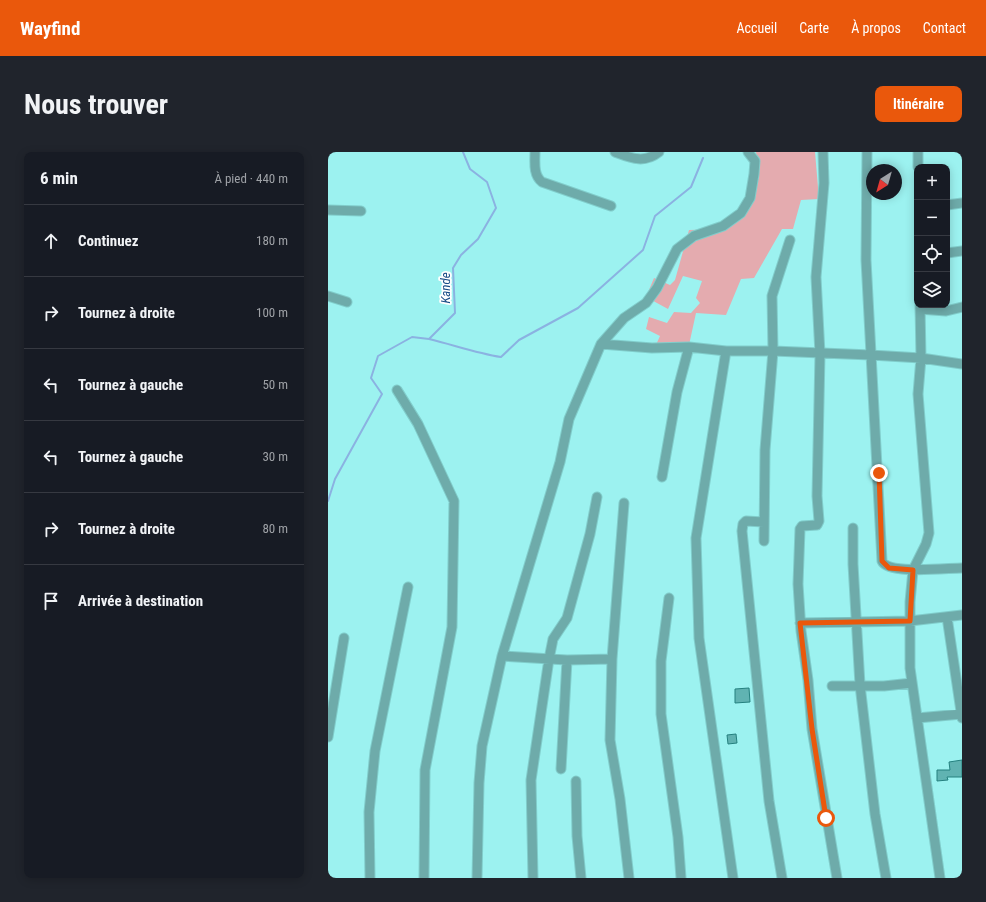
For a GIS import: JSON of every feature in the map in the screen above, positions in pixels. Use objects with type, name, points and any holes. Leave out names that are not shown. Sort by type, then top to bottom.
[{"type":"street","points":[[534,152],[536,172],[538,179],[542,182],[611,206]]},
{"type":"street","points":[[615,152],[642,160],[651,158],[660,152]]},
{"type":"street","points":[[477,878],[479,783],[482,746],[502,656],[560,462],[569,419],[601,344],[624,318],[646,303],[657,288],[677,249],[694,236],[723,226],[741,213],[750,198],[754,174],[754,161],[748,152]]},
{"type":"street","points":[[823,152],[824,183],[816,277],[820,354],[817,496],[819,521],[817,525],[802,526],[799,532],[798,584],[800,623],[812,729],[837,878]]},
{"type":"street","points":[[867,152],[866,260],[879,473],[882,561],[889,568],[913,570],[962,568]]},
{"type":"street","points":[[918,152],[918,164]]},
{"type":"street","points":[[950,204],[962,203]]},
{"type":"street","points":[[328,210],[361,211]]},
{"type":"street","points":[[764,541],[765,450],[773,351],[772,296],[790,240]]},
{"type":"street","points":[[950,253],[962,251]]},
{"type":"street","points":[[328,296],[347,302]]},
{"type":"street","points":[[926,308],[946,311],[962,307]]},
{"type":"street","points":[[920,308],[921,358],[918,394],[929,533],[926,544],[913,570],[910,621],[910,668],[940,878]]},
{"type":"street","points":[[601,344],[652,348],[689,347],[726,351],[773,351],[871,355],[921,358],[962,364]]},
{"type":"street","points":[[662,477],[675,399],[689,347]]},
{"type":"street","points":[[726,351],[696,538],[699,638],[733,878]]},
{"type":"street","points":[[397,390],[418,424],[454,501],[452,627],[425,770],[424,878]]},
{"type":"street","points":[[533,878],[531,780],[549,659],[553,639],[567,618],[590,534],[597,497]]},
{"type":"street","points":[[624,503],[612,659],[610,740],[620,799],[629,878]]},
{"type":"street","points":[[764,522],[746,521],[743,524],[742,531],[769,801],[782,878]]},
{"type":"street","points":[[854,528],[853,564],[860,685],[875,814],[886,878]]},
{"type":"street","points":[[370,878],[369,812],[375,751],[408,587]]},
{"type":"street","points":[[669,598],[661,661],[661,714],[678,837],[681,878]]},
{"type":"street","points":[[800,623],[910,621],[962,615]]},
{"type":"street","points":[[917,718],[962,715],[947,617]]},
{"type":"street","points":[[328,737],[344,638]]},
{"type":"street","points":[[502,656],[567,660],[612,659]]},
{"type":"street","points":[[561,769],[567,660]]},
{"type":"street","points":[[832,686],[884,686],[912,683]]},
{"type":"street","points":[[576,781],[577,836],[581,878]]},
{"type":"shaded area","points":[[756,152],[815,152],[819,199],[801,200],[793,229],[782,229],[754,278],[741,279],[726,315],[696,313],[689,345],[655,347],[660,336],[646,329],[649,317],[667,323],[674,312],[691,313],[700,303],[696,298],[702,281],[683,276],[668,309],[646,297],[654,278],[670,285],[675,280],[689,230],[725,229],[759,178]]},
{"type":"building","points":[[749,688],[750,702],[735,703],[735,689]]},
{"type":"building","points":[[736,734],[737,743],[728,744],[727,735]]},
{"type":"building","points":[[962,760],[962,777],[947,777],[948,780],[937,781],[937,770],[950,770],[949,762]]},
{"type":"waterway","name":"Kande","points":[[328,501],[335,479],[382,394],[371,378],[378,356],[412,337],[429,339],[455,313],[453,268],[461,255],[478,239],[496,208],[487,182],[470,169],[463,152]]},
{"type":"waterway","points":[[429,339],[501,357],[519,340],[578,308],[643,250],[655,216],[691,187],[703,158]]},
{"type":"route","points":[[826,818],[812,729],[808,680],[800,623],[910,621],[913,570],[889,568],[883,564],[882,561],[879,473]]}]
